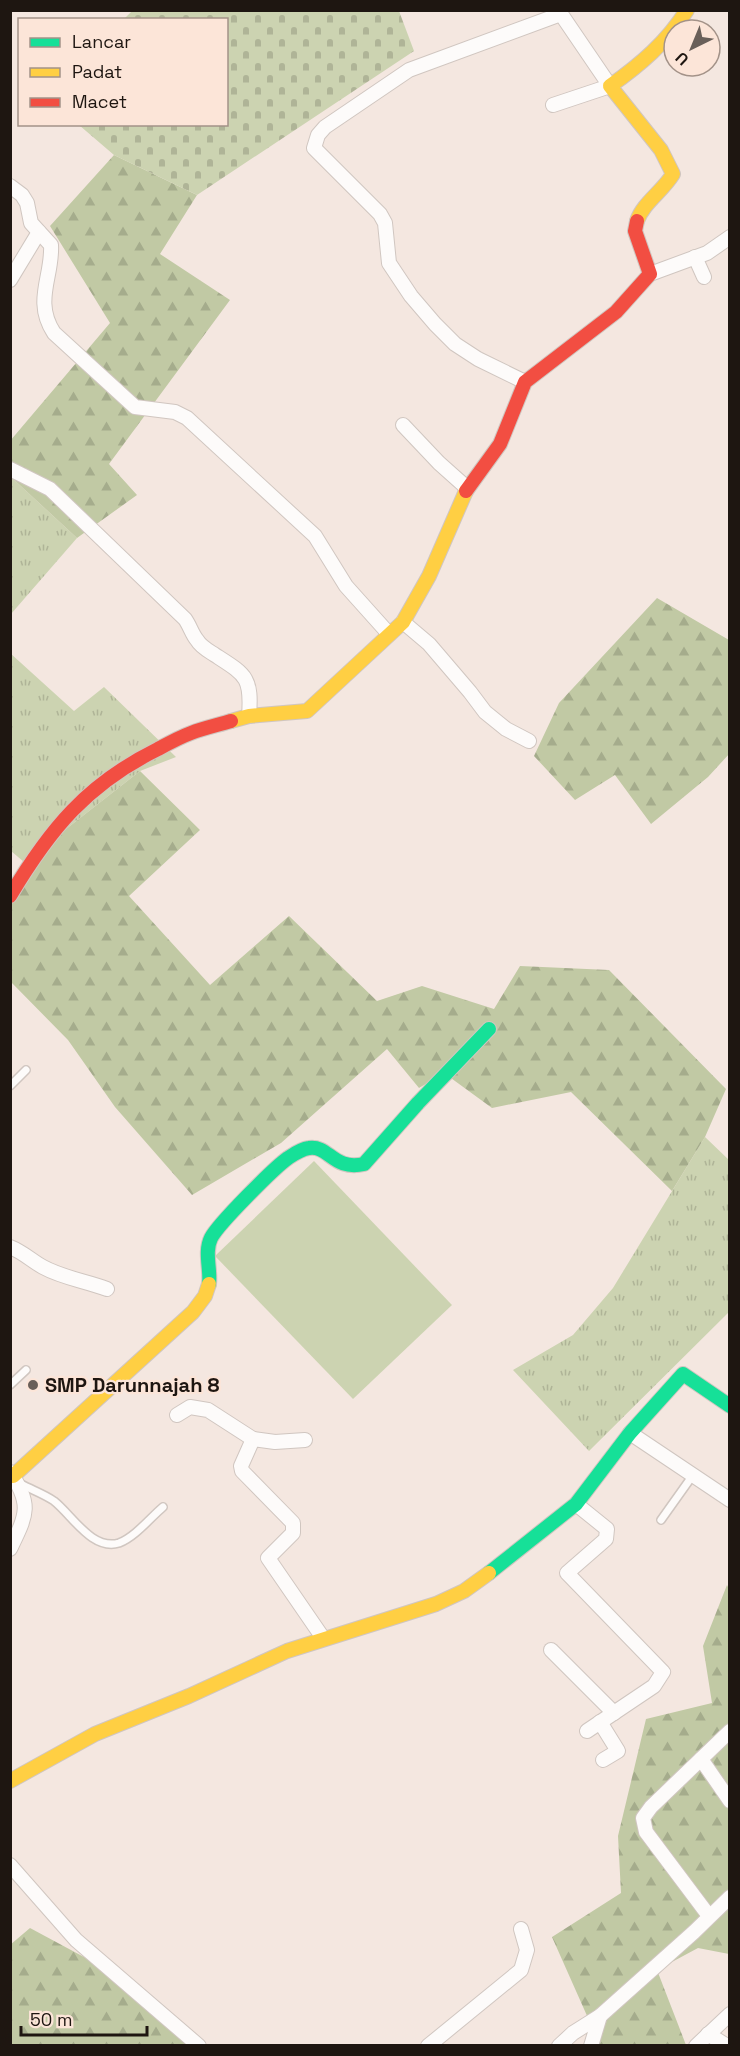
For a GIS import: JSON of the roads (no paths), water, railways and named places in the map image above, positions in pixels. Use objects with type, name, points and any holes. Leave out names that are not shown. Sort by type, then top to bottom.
[{"type":"street","points":[[553,105],[609,86],[631,71],[654,52],[687,10]]},
{"type":"street","points":[[525,382],[478,359],[455,344],[399,281],[389,263],[383,218],[314,148],[325,127],[409,70],[561,14],[609,86],[661,150],[673,174],[666,186],[637,218],[635,231],[650,274]]},
{"type":"street","points":[[10,186],[22,195],[27,203],[31,223],[51,244],[43,298],[54,333],[135,407],[175,412],[187,417],[315,536],[346,586],[389,634]]},
{"type":"street","points":[[10,280],[39,232]]},
{"type":"street","points":[[10,896],[29,864],[58,825],[90,793],[127,764],[190,733],[249,716],[307,711],[403,622],[429,576],[466,488],[500,444],[525,382],[616,312],[650,274],[713,249],[729,237]]},
{"type":"street","points":[[695,257],[704,277]]},
{"type":"street","points":[[404,425],[466,488]]},
{"type":"street","points":[[10,469],[50,489],[185,619],[196,640],[244,675],[251,693],[249,716]]},
{"type":"street","points":[[403,622],[429,644],[485,712],[506,729],[529,741]]},
{"type":"street","points":[[10,1549],[26,1513],[26,1503],[14,1477],[193,1312],[206,1297],[210,1276],[207,1254],[211,1236],[287,1158],[304,1148],[317,1148],[345,1167],[354,1169],[364,1164],[418,1103],[489,1029]]},
{"type":"street","points":[[10,1247],[63,1276],[107,1289]]},
{"type":"street","points":[[10,1781],[95,1734],[189,1696],[286,1652],[323,1638],[436,1604],[464,1591],[508,1560],[576,1504],[630,1433],[683,1374],[729,1406]]},
{"type":"street","points":[[177,1416],[190,1407],[208,1410],[253,1439],[275,1442],[305,1440]]},
{"type":"street","points":[[630,1433],[729,1500]]},
{"type":"street","points":[[253,1439],[241,1466],[242,1471],[293,1524],[294,1528],[290,1537],[268,1558],[323,1638]]},
{"type":"street","points":[[576,1504],[607,1530],[606,1539],[567,1573],[663,1672],[654,1686],[587,1731]]},
{"type":"street","points":[[551,1650],[614,1713]]},
{"type":"street","points":[[600,1722],[618,1751],[603,1760]]},
{"type":"street","points":[[709,1916],[646,1832],[643,1818],[651,1807],[729,1731]]},
{"type":"street","points":[[701,1759],[729,1801]]},
{"type":"street","points":[[13,1874],[75,1940],[199,2046]]},
{"type":"street","points":[[559,2046],[573,2033],[600,2016],[694,1932],[729,1897]]},
{"type":"street","points":[[428,2046],[520,1970],[527,1950],[521,1929]]},
{"type":"street","points":[[696,2046],[729,2014]]},
{"type":"street","points":[[573,2033],[590,2046],[600,2016]]},
{"type":"street","points":[[708,2034],[727,2046]]},
{"type":"lane","points":[[10,1086],[26,1070]]},
{"type":"lane","points":[[10,1385],[26,1370]]},
{"type":"lane","points":[[661,1520],[693,1475]]},
{"type":"lane","points":[[14,1477],[55,1502],[87,1534],[101,1542],[117,1544],[128,1538],[162,1507]]},
{"type":"place","name":"SMP Darunnajah 8","points":[[33,1385]]}]
